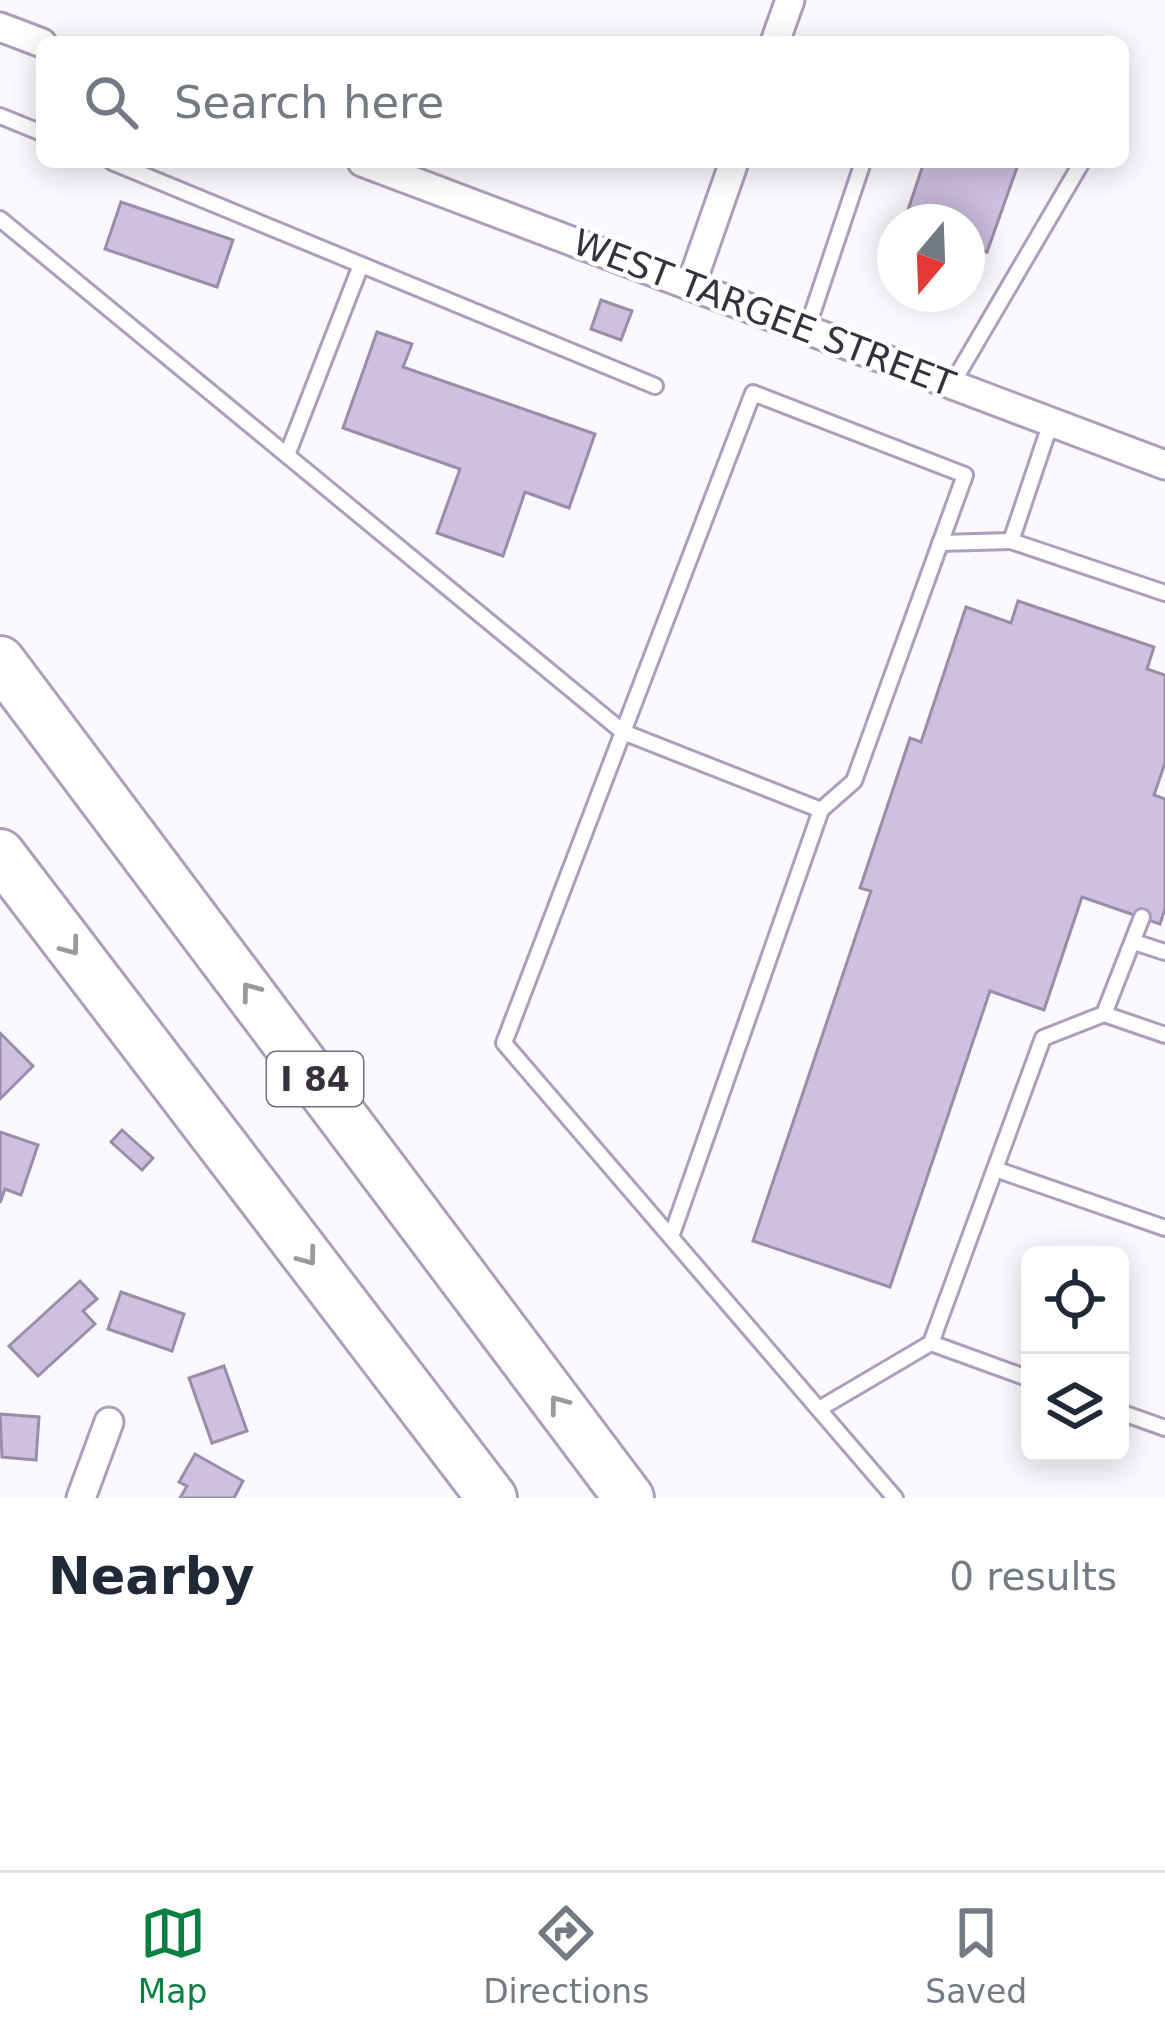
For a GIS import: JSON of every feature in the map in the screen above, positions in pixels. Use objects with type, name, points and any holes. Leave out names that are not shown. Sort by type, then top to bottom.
[{"type":"highway","name":"I 84","points":[[0,661],[628,1498]]},
{"type":"highway","points":[[0,854],[492,1498]]},
{"type":"street","points":[[777,36],[790,0]]},
{"type":"street","points":[[0,27],[36,41]]},
{"type":"street","name":"WEST TARGEE STREET","points":[[378,168],[1165,465]]},
{"type":"street","points":[[691,285],[732,168]]},
{"type":"street","points":[[81,1498],[109,1422]]},
{"type":"lane","points":[[0,116],[36,131]]},
{"type":"lane","points":[[127,168],[655,386]]},
{"type":"lane","points":[[807,329],[861,168]]},
{"type":"lane","points":[[952,384],[1078,168]]},
{"type":"lane","points":[[0,219],[623,732],[820,810]]},
{"type":"lane","points":[[287,455],[361,265]]},
{"type":"lane","points":[[671,1237],[820,810],[854,781],[965,475],[753,393],[505,1043],[671,1237],[896,1498]]},
{"type":"lane","points":[[1012,541],[1051,422]]},
{"type":"lane","points":[[940,543],[1012,541],[1165,592]]},
{"type":"lane","points":[[1105,1014],[1142,917]]},
{"type":"lane","points":[[1134,942],[1165,952]]},
{"type":"lane","points":[[819,1409],[931,1343],[1043,1038],[1105,1014],[1165,1035]]},
{"type":"lane","points":[[995,1169],[1165,1228]]},
{"type":"lane","points":[[931,1343],[1021,1376]]},
{"type":"lane","points":[[1129,1415],[1165,1428]]},
{"type":"building","points":[[922,168],[1017,168],[987,252],[985,204],[910,204]]},
{"type":"building","points":[[121,202],[233,240],[217,287],[105,249]]},
{"type":"building","points":[[601,300],[632,311],[621,340],[591,329]]},
{"type":"building","points":[[377,332],[412,344],[403,367],[595,434],[569,508],[525,492],[503,556],[437,533],[460,469],[343,428]]},
{"type":"building","points":[[1018,601],[1154,647],[1147,669],[1165,675],[1165,763],[1154,795],[1165,799],[1165,909],[1160,924],[1082,897],[1044,1010],[990,991],[890,1287],[753,1241],[871,891],[860,888],[910,738],[921,742],[966,607],[1011,623]]},
{"type":"building","points":[[0,1033],[33,1066],[0,1099]]},
{"type":"building","points":[[122,1130],[153,1158],[142,1170],[111,1142]]},
{"type":"building","points":[[0,1132],[38,1145],[21,1195],[5,1189],[0,1203]]},
{"type":"building","points":[[80,1281],[97,1299],[83,1311],[95,1324],[38,1376],[9,1346]]},
{"type":"building","points":[[121,1292],[184,1314],[172,1351],[108,1329]]},
{"type":"building","points":[[224,1366],[247,1431],[212,1443],[189,1378]]},
{"type":"building","points":[[0,1414],[39,1417],[36,1460],[2,1457]]},
{"type":"building","points":[[195,1454],[243,1481],[234,1498],[180,1498],[187,1486],[179,1482]]}]
